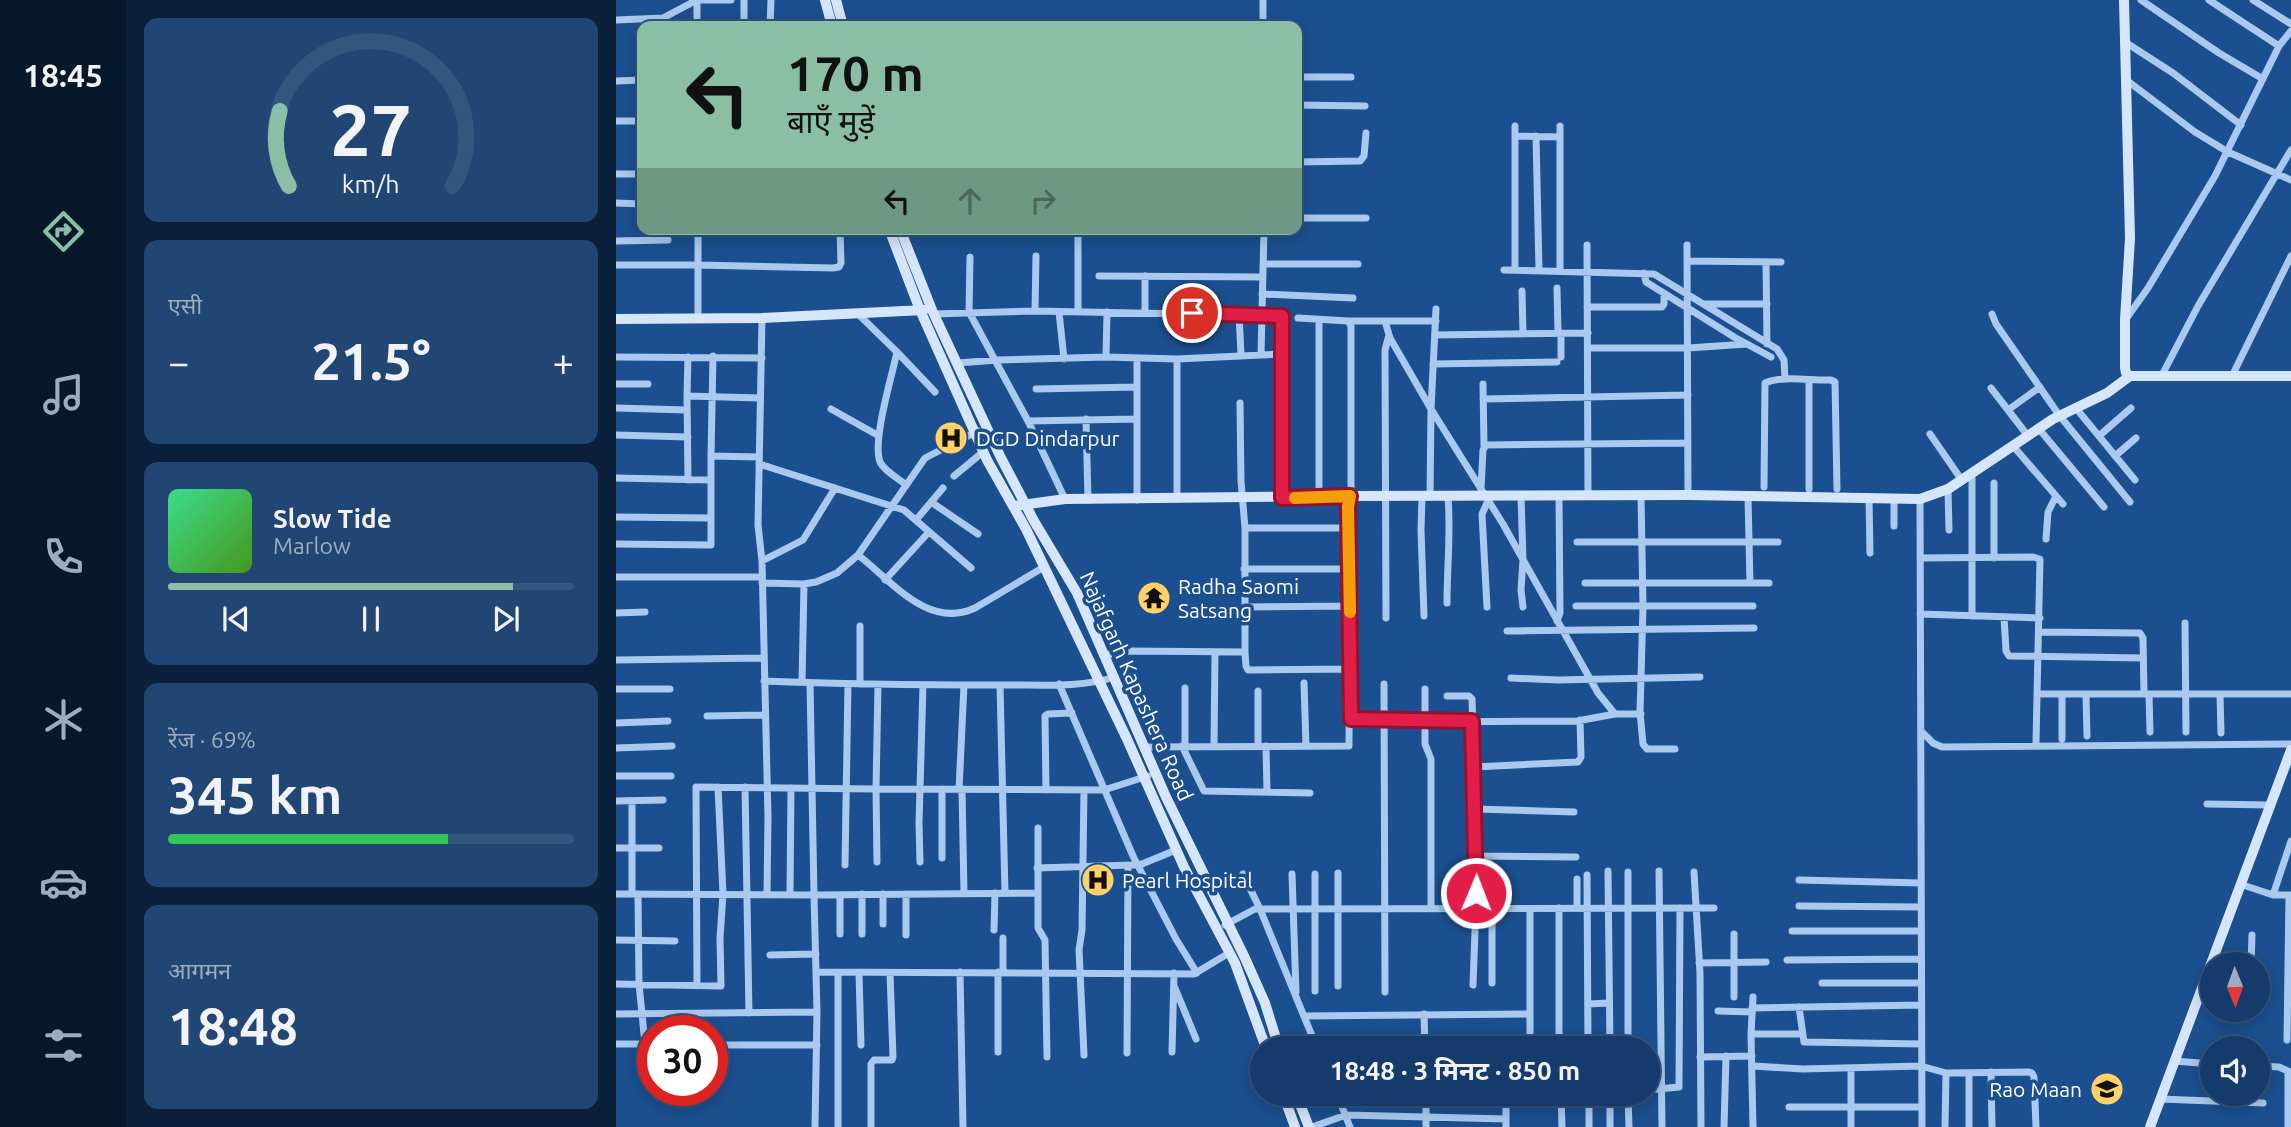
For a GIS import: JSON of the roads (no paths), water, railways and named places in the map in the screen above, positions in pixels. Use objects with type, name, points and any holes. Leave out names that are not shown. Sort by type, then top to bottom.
[{"type":"street","points":[[697,0],[697,21]]},
{"type":"street","points":[[656,21],[697,0],[731,0]]},
{"type":"street","points":[[744,0],[744,21]]},
{"type":"street","points":[[770,21],[771,0]]},
{"type":"street","points":[[825,0],[831,21]]},
{"type":"street","points":[[836,0],[842,21]]},
{"type":"street","points":[[1263,0],[1263,21]]},
{"type":"street","points":[[2124,0],[2130,238],[2125,368],[2130,376]]},
{"type":"street","points":[[2141,0],[2263,79]]},
{"type":"street","points":[[2209,0],[2279,46]]},
{"type":"street","points":[[2253,0],[2291,24]]},
{"type":"street","points":[[616,20],[637,22]]},
{"type":"street","points":[[2125,320],[2154,278],[2228,152],[2279,46],[2291,31]]},
{"type":"street","points":[[2124,42],[2173,73],[2241,125]]},
{"type":"street","points":[[1302,77],[1351,77]]},
{"type":"street","points":[[2125,79],[2195,132],[2228,152],[2291,180]]},
{"type":"street","points":[[616,81],[637,80]]},
{"type":"street","points":[[1302,105],[1365,106]]},
{"type":"street","points":[[616,121],[637,121]]},
{"type":"street","points":[[1515,126],[1515,270]]},
{"type":"street","points":[[1560,126],[1560,270]]},
{"type":"street","points":[[1302,162],[1360,161],[1364,156],[1366,133]]},
{"type":"street","points":[[1515,136],[1560,137]]},
{"type":"street","points":[[1536,136],[1539,270]]},
{"type":"street","points":[[2162,375],[2178,342],[2291,150]]},
{"type":"street","points":[[616,174],[637,174]]},
{"type":"street","points":[[616,203],[637,204]]},
{"type":"street","points":[[1302,218],[1366,218]]},
{"type":"street","points":[[698,235],[698,318]]},
{"type":"street","points":[[616,265],[836,267],[841,263],[841,235]]},
{"type":"street","name":"Najafgarh Kapashera Road","points":[[892,235],[927,313],[983,452],[1077,593],[1155,772],[1227,923],[1262,1036]]},
{"type":"street","name":"Najafgarh Kapashera Road","points":[[902,235],[927,313],[958,363],[987,426],[1044,567],[1176,850],[1216,929],[1265,1003],[1275,1036]]},
{"type":"street","points":[[1078,235],[1078,312]]},
{"type":"street","points":[[1261,355],[1264,235]]},
{"type":"street","points":[[616,241],[668,240]]},
{"type":"street","points":[[1587,245],[1588,496]]},
{"type":"street","points":[[1687,246],[1688,495]]},
{"type":"street","points":[[1035,311],[1036,256]]},
{"type":"street","points":[[2232,376],[2291,256]]},
{"type":"street","points":[[970,257],[969,312],[997,360],[1065,499]]},
{"type":"street","points":[[1687,261],[1781,262]]},
{"type":"street","points":[[1766,262],[1767,344]]},
{"type":"street","points":[[1263,264],[1358,264]]},
{"type":"street","points":[[1504,270],[1644,273],[1663,278],[1777,349],[1784,359],[1786,379]]},
{"type":"street","points":[[1644,273],[1644,280],[1771,357]]},
{"type":"street","points":[[1099,276],[1263,278]]},
{"type":"street","points":[[1145,276],[1145,312]]},
{"type":"street","points":[[1433,364],[1559,359],[1558,288]]},
{"type":"street","points":[[1522,290],[1523,334]]},
{"type":"street","points":[[1587,307],[1662,307],[1664,293]]},
{"type":"street","points":[[1262,294],[1353,298]]},
{"type":"street","points":[[1703,304],[1767,304]]},
{"type":"street","points":[[1424,616],[1420,530],[1426,496],[1436,309]]},
{"type":"street","points":[[616,319],[1035,311],[1282,316],[1282,498]]},
{"type":"street","points":[[1059,312],[1064,359]]},
{"type":"street","points":[[1106,357],[1107,312]]},
{"type":"street","points":[[857,313],[935,392]]},
{"type":"street","points":[[1239,314],[1241,355]]},
{"type":"street","points":[[1992,314],[1996,324],[2059,415],[2130,502]]},
{"type":"street","points":[[762,318],[758,525],[762,561],[768,817],[767,894]]},
{"type":"street","points":[[1298,318],[1436,321]]},
{"type":"street","points":[[1318,320],[1319,497]]},
{"type":"street","points":[[1144,747],[1349,746],[1349,321]]},
{"type":"street","points":[[1385,321],[1389,335],[1431,409],[1523,560],[1598,693],[1615,714]]},
{"type":"street","points":[[1435,335],[1588,333]]},
{"type":"street","points":[[1386,618],[1385,350],[1389,335]]},
{"type":"street","points":[[1588,348],[1688,348],[1747,344]]},
{"type":"street","points":[[897,352],[879,436],[881,464],[905,484]]},
{"type":"street","points":[[958,363],[1283,354]]},
{"type":"street","points":[[616,544],[709,547],[712,543],[710,480],[713,356]]},
{"type":"street","points":[[616,357],[762,358]]},
{"type":"street","points":[[688,357],[688,480]]},
{"type":"street","points":[[1137,359],[1137,500]]},
{"type":"street","points":[[1177,359],[1177,499]]},
{"type":"street","points":[[1019,505],[1065,499],[1350,496],[1688,495],[1920,499],[1948,489],[2059,415],[2120,386],[2130,376],[2291,376]]},
{"type":"street","points":[[1763,487],[1765,383],[1786,379],[1831,380],[1836,385],[1837,489]]},
{"type":"street","points":[[1809,381],[1809,489]]},
{"type":"street","points":[[616,384],[648,384]]},
{"type":"street","points":[[1483,384],[1485,496],[1482,514],[1487,607]]},
{"type":"street","points":[[1036,389],[1136,387]]},
{"type":"street","points":[[2008,410],[2040,387]]},
{"type":"street","points":[[1991,388],[2028,436]]},
{"type":"street","points":[[1483,399],[1688,395]]},
{"type":"street","points":[[687,396],[760,398]]},
{"type":"street","points":[[1240,403],[1245,528],[1246,666],[1248,670],[1351,669]]},
{"type":"street","points":[[2075,407],[2135,480]]},
{"type":"street","points":[[616,408],[687,410]]},
{"type":"street","points":[[2099,436],[2131,408]]},
{"type":"street","points":[[831,409],[879,436]]},
{"type":"street","points":[[1086,419],[1088,499]]},
{"type":"street","points":[[1028,421],[1137,419]]},
{"type":"street","points":[[616,577],[762,580],[804,584],[816,582],[837,573],[858,555],[894,506],[905,484],[930,454],[987,426]]},
{"type":"street","points":[[2039,429],[2104,507]]},
{"type":"street","points":[[1930,434],[1967,477],[1972,616]]},
{"type":"street","points":[[616,435],[688,437]]},
{"type":"street","points":[[2115,456],[2136,438]]},
{"type":"street","points":[[1484,446],[1688,443]]},
{"type":"street","points":[[2014,447],[2063,504]]},
{"type":"street","points":[[954,476],[983,452]]},
{"type":"street","points":[[711,456],[759,460],[904,510],[971,568]]},
{"type":"street","points":[[616,478],[710,480]]},
{"type":"street","points":[[1994,483],[1994,558]]},
{"type":"street","points":[[762,561],[803,540],[835,488]]},
{"type":"street","points":[[916,520],[943,488]]},
{"type":"street","points":[[1948,489],[1949,530]]},
{"type":"street","points":[[1521,496],[1523,607]]},
{"type":"street","points":[[1557,621],[1560,613],[1559,496]]},
{"type":"street","points":[[1641,496],[1641,714],[1645,748],[1675,749]]},
{"type":"street","points":[[2046,538],[2048,512],[2056,496]]},
{"type":"street","points":[[1447,603],[1447,557],[1451,534],[1448,497]]},
{"type":"street","points":[[1748,497],[1750,583]]},
{"type":"street","points":[[1869,498],[1870,553]]},
{"type":"street","points":[[1894,499],[1894,526]]},
{"type":"street","points":[[1920,499],[1922,1127]]},
{"type":"street","points":[[931,502],[978,534]]},
{"type":"street","points":[[616,517],[710,518]]},
{"type":"street","points":[[1245,528],[1348,528]]},
{"type":"street","points":[[885,580],[928,533]]},
{"type":"street","points":[[1577,542],[1778,542]]},
{"type":"street","points":[[858,555],[905,596],[950,616],[975,608],[1044,567]]},
{"type":"street","points":[[1920,558],[2040,559],[2036,742]]},
{"type":"street","points":[[1244,569],[1349,569]]},
{"type":"street","points":[[1585,583],[1769,583]]},
{"type":"street","points":[[804,584],[816,954],[815,1127]]},
{"type":"street","points":[[1245,607],[1350,606]]},
{"type":"street","points":[[1576,606],[1753,606]]},
{"type":"street","points":[[616,613],[645,612]]},
{"type":"street","points":[[1920,614],[2040,618]]},
{"type":"street","points":[[2004,617],[2008,656],[2143,658]]},
{"type":"street","points":[[2185,623],[2186,732]]},
{"type":"street","points":[[860,626],[860,684]]},
{"type":"street","points":[[1507,631],[1754,628]]},
{"type":"street","points":[[2039,632],[2140,633],[2143,638],[2150,732]]},
{"type":"street","points":[[1105,655],[1131,651],[1245,652]]},
{"type":"street","points":[[1214,746],[1215,653]]},
{"type":"street","points":[[616,660],[763,658]]},
{"type":"street","points":[[764,681],[878,685],[1059,684],[1099,682],[1115,677]]},
{"type":"street","points":[[1511,678],[1558,680],[1700,677]]},
{"type":"street","points":[[1304,683],[1306,746]]},
{"type":"street","points":[[845,865],[848,684]]},
{"type":"street","points":[[1000,684],[1005,894]]},
{"type":"street","points":[[1059,684],[1138,864],[1176,939],[1197,973]]},
{"type":"street","points":[[1384,684],[1385,992]]},
{"type":"street","points":[[877,862],[878,685]]},
{"type":"street","points":[[920,862],[923,685]]},
{"type":"street","points":[[964,685],[960,790],[964,893]]},
{"type":"street","points":[[1185,688],[1184,746],[1204,791],[1310,793]]},
{"type":"street","points":[[616,689],[670,689]]},
{"type":"street","points":[[1425,690],[1425,744],[1431,758],[1431,907]]},
{"type":"street","points":[[1258,691],[1267,792]]},
{"type":"street","points":[[2037,694],[2291,694]]},
{"type":"street","points":[[2062,694],[2062,739]]},
{"type":"street","points":[[2086,694],[2087,736]]},
{"type":"street","points":[[2220,694],[2221,733]]},
{"type":"street","points":[[1447,696],[1471,697],[1476,856],[1473,985]]},
{"type":"street","points":[[1046,790],[1045,716],[1072,713]]},
{"type":"street","points":[[1351,719],[1425,722],[1580,720],[1615,714],[1641,714]]},
{"type":"street","points":[[707,716],[765,715]]},
{"type":"street","points":[[1475,767],[1578,762],[1581,757],[1580,720]]},
{"type":"street","points":[[616,723],[668,721]]},
{"type":"street","points":[[1921,730],[1933,743],[1942,747],[2291,744]]},
{"type":"street","points":[[616,748],[672,746]]},
{"type":"street","points":[[2215,952],[2291,750]]},
{"type":"street","points":[[696,986],[696,787],[1106,790],[1155,772]]},
{"type":"street","points":[[616,776],[671,776]]},
{"type":"street","points":[[616,984],[721,986],[723,894],[718,787]]},
{"type":"street","points":[[745,787],[749,1013]]},
{"type":"street","points":[[790,894],[791,788]]},
{"type":"street","points":[[942,789],[942,858]]},
{"type":"street","points":[[1084,790],[1082,930],[1079,950],[1084,1055]]},
{"type":"street","points":[[616,801],[663,800]]},
{"type":"street","points":[[632,801],[641,1013]]},
{"type":"street","points":[[2207,804],[2270,805]]},
{"type":"street","points":[[1475,809],[1574,812]]},
{"type":"street","points":[[1038,828],[1038,928],[1045,940],[1047,1057]]},
{"type":"street","points":[[2273,895],[2291,841]]},
{"type":"street","points":[[616,848],[659,848]]},
{"type":"street","points":[[1038,868],[1138,864],[1176,850]]},
{"type":"street","points":[[1476,856],[1576,856]]},
{"type":"street","points":[[1127,1053],[1129,865]]},
{"type":"street","points":[[1608,871],[1610,1036]]},
{"type":"street","points":[[1659,871],[1662,1127]]},
{"type":"street","points":[[1628,872],[1628,1036]]},
{"type":"street","points":[[1694,872],[1699,963],[1701,1127]]},
{"type":"street","points":[[1338,873],[1338,986]]},
{"type":"street","points":[[1243,874],[1312,1036]]},
{"type":"street","points":[[1293,874],[1296,998]]},
{"type":"street","points":[[1315,874],[1315,991]]},
{"type":"street","points":[[1587,874],[1588,1036]]},
{"type":"street","points":[[1577,879],[1577,908]]},
{"type":"street","points":[[1798,880],[1921,883]]},
{"type":"street","points":[[2240,884],[2273,895],[2290,895],[2287,1040]]},
{"type":"street","points":[[994,930],[995,893]]},
{"type":"street","points":[[616,894],[1037,893]]},
{"type":"street","points":[[862,894],[862,934]]},
{"type":"street","points":[[883,894],[883,924]]},
{"type":"street","points":[[906,894],[906,935]]},
{"type":"street","points":[[840,895],[840,934]]},
{"type":"street","points":[[1799,906],[1921,907]]},
{"type":"street","points":[[1559,908],[1559,1036]]},
{"type":"street","points":[[1661,1090],[1679,1087],[1680,908]]},
{"type":"street","points":[[1216,929],[1255,909],[1714,908]]},
{"type":"street","points":[[1492,909],[1492,983]]},
{"type":"street","points":[[1530,909],[1530,1036]]},
{"type":"street","points":[[1792,931],[1921,931]]},
{"type":"street","points":[[1734,934],[1734,997]]},
{"type":"street","points":[[2252,935],[2252,952]]},
{"type":"street","points":[[998,1052],[1003,938]]},
{"type":"street","points":[[616,940],[675,941]]},
{"type":"street","points":[[770,955],[816,954]]},
{"type":"street","points":[[816,972],[1197,973],[1236,958]]},
{"type":"street","points":[[1787,960],[1921,960]]},
{"type":"street","points":[[1699,963],[1766,962]]},
{"type":"street","points":[[960,972],[963,1127]]},
{"type":"street","points":[[838,973],[838,1127]]},
{"type":"street","points":[[859,973],[861,1045]]},
{"type":"street","points":[[871,1127],[871,1065],[874,1060],[892,1060],[893,1057],[890,973]]},
{"type":"street","points":[[1172,1052],[1174,973]]},
{"type":"street","points":[[1822,983],[1921,983]]},
{"type":"street","points":[[1174,986],[1195,1039]]},
{"type":"street","points":[[2150,1127],[2200,993]]},
{"type":"street","points":[[1753,997],[1753,1127]]},
{"type":"street","points":[[1588,1004],[1609,1003]]},
{"type":"street","points":[[1718,1011],[1921,1004]]},
{"type":"street","points":[[1798,1007],[1802,1040],[1806,1042],[1922,1044]]},
{"type":"street","points":[[616,1014],[817,1012]]},
{"type":"street","points":[[1424,1014],[1425,1036]]},
{"type":"street","points":[[1304,1016],[1530,1014]]},
{"type":"street","points":[[1751,1034],[1802,1034]]},
{"type":"street","points":[[616,1044],[637,1044]]},
{"type":"street","points":[[728,1045],[817,1045]]},
{"type":"street","points":[[1724,1127],[1726,1056]]},
{"type":"street","points":[[1700,1057],[1752,1056]]},
{"type":"street","points":[[2174,1061],[2200,1063]]},
{"type":"street","points":[[1753,1066],[1803,1069],[1921,1066],[1946,1073],[2032,1073],[2036,1127]]},
{"type":"street","points":[[2270,1067],[2289,1072],[2288,1127]]},
{"type":"street","points":[[1851,1068],[1851,1127]]},
{"type":"street","points":[[1991,1072],[1992,1127]]},
{"type":"street","points":[[1945,1127],[1946,1073]]},
{"type":"street","points":[[1969,1073],[1969,1127]]},
{"type":"street","points":[[2160,1099],[2200,1101]]},
{"type":"street","points":[[1287,1106],[1295,1127]]},
{"type":"street","points":[[1301,1106],[1310,1127],[1346,1115],[1426,1116],[1506,1123]]},
{"type":"street","points":[[1342,1106],[1350,1127]]},
{"type":"street","points":[[1426,1106],[1426,1127]]},
{"type":"street","points":[[1562,1106],[1562,1127]]},
{"type":"street","points":[[1589,1106],[1589,1127]]},
{"type":"street","points":[[1610,1127],[1611,1106]]},
{"type":"street","points":[[1628,1106],[1629,1127]]},
{"type":"street","points":[[1789,1107],[1922,1107]]},
{"type":"place","name":"DGD Dindarpur","points":[[951,438]]},
{"type":"place","name":"Radha Saomi Satsang","points":[[1154,598]]},
{"type":"place","name":"Pearl Hospital","points":[[1098,880]]},
{"type":"place","name":"Rao Maan","points":[[2107,1089]]}]
